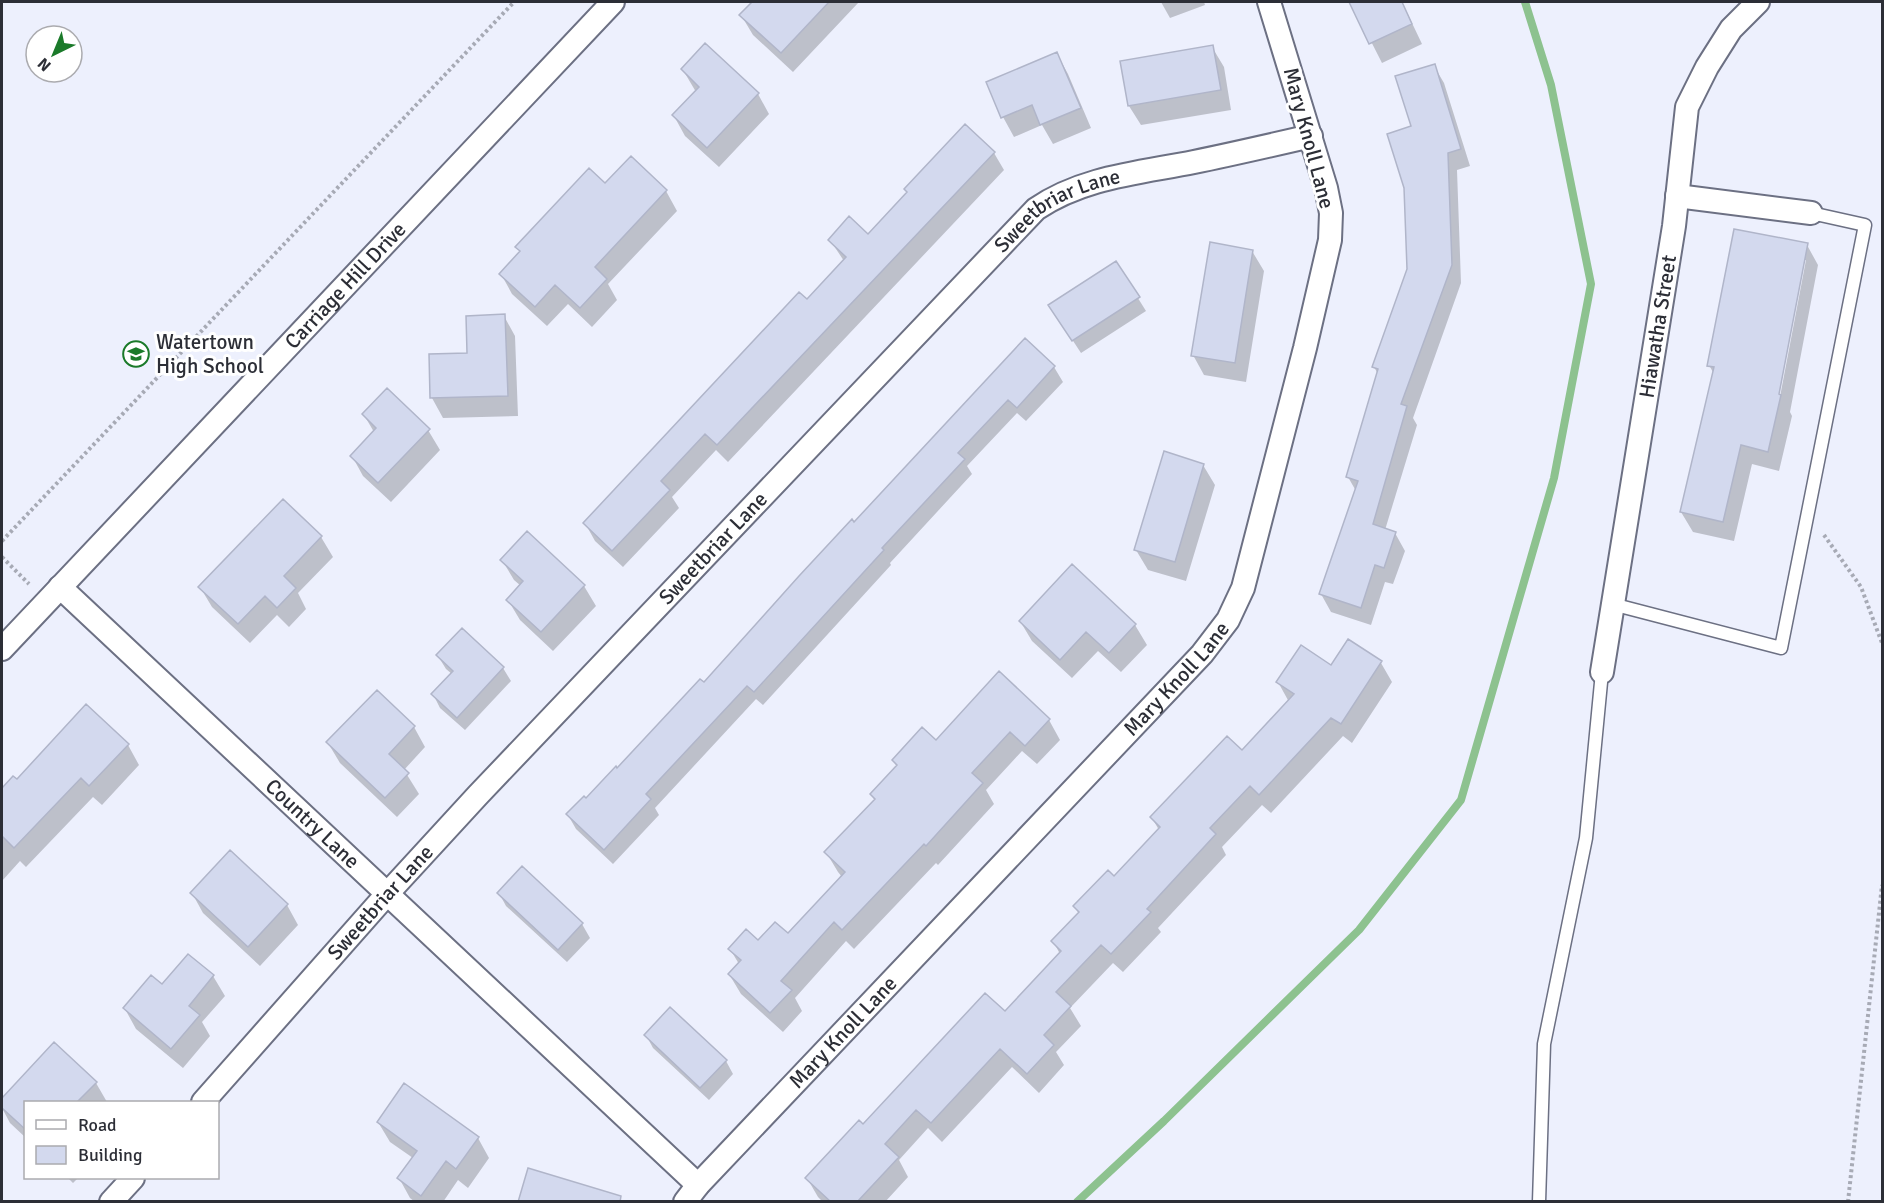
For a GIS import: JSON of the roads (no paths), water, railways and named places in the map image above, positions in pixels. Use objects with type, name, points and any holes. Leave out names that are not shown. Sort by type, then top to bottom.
[{"type":"street","name":"Carriage Hill Drive","points":[[2,649],[613,2]]},
{"type":"street","name":"Mary Knoll Lane","points":[[692,1193],[1202,654],[1228,620],[1243,588],[1305,348],[1330,240],[1331,213],[1328,196],[1269,2]]},
{"type":"street","name":"Hiawatha Street","points":[[1602,672],[1677,196],[1687,108],[1707,67],[1731,29],[1758,2]]},
{"type":"street","name":"Sweetbriar Lane","points":[[203,1101],[387,894],[1036,209],[1052,198],[1076,187],[1111,177],[1311,136]]},
{"type":"street","points":[[1677,196],[1810,213]]},
{"type":"street","name":"Country Lane","points":[[53,594],[210,725],[387,894],[692,1193]]},
{"type":"street","points":[[111,1202],[132,1179]]},
{"type":"lane","points":[[1612,604],[1781,648],[1865,225],[1810,213]]},
{"type":"lane","points":[[1539,1202],[1544,1044],[1586,838],[1602,672]]},
{"type":"waterway","points":[[1077,1202],[1164,1121],[1359,930],[1461,800],[1554,478],[1591,284],[1551,85],[1525,2]]},
{"type":"place","name":"Watertown High School","points":[[136,354]]}]
